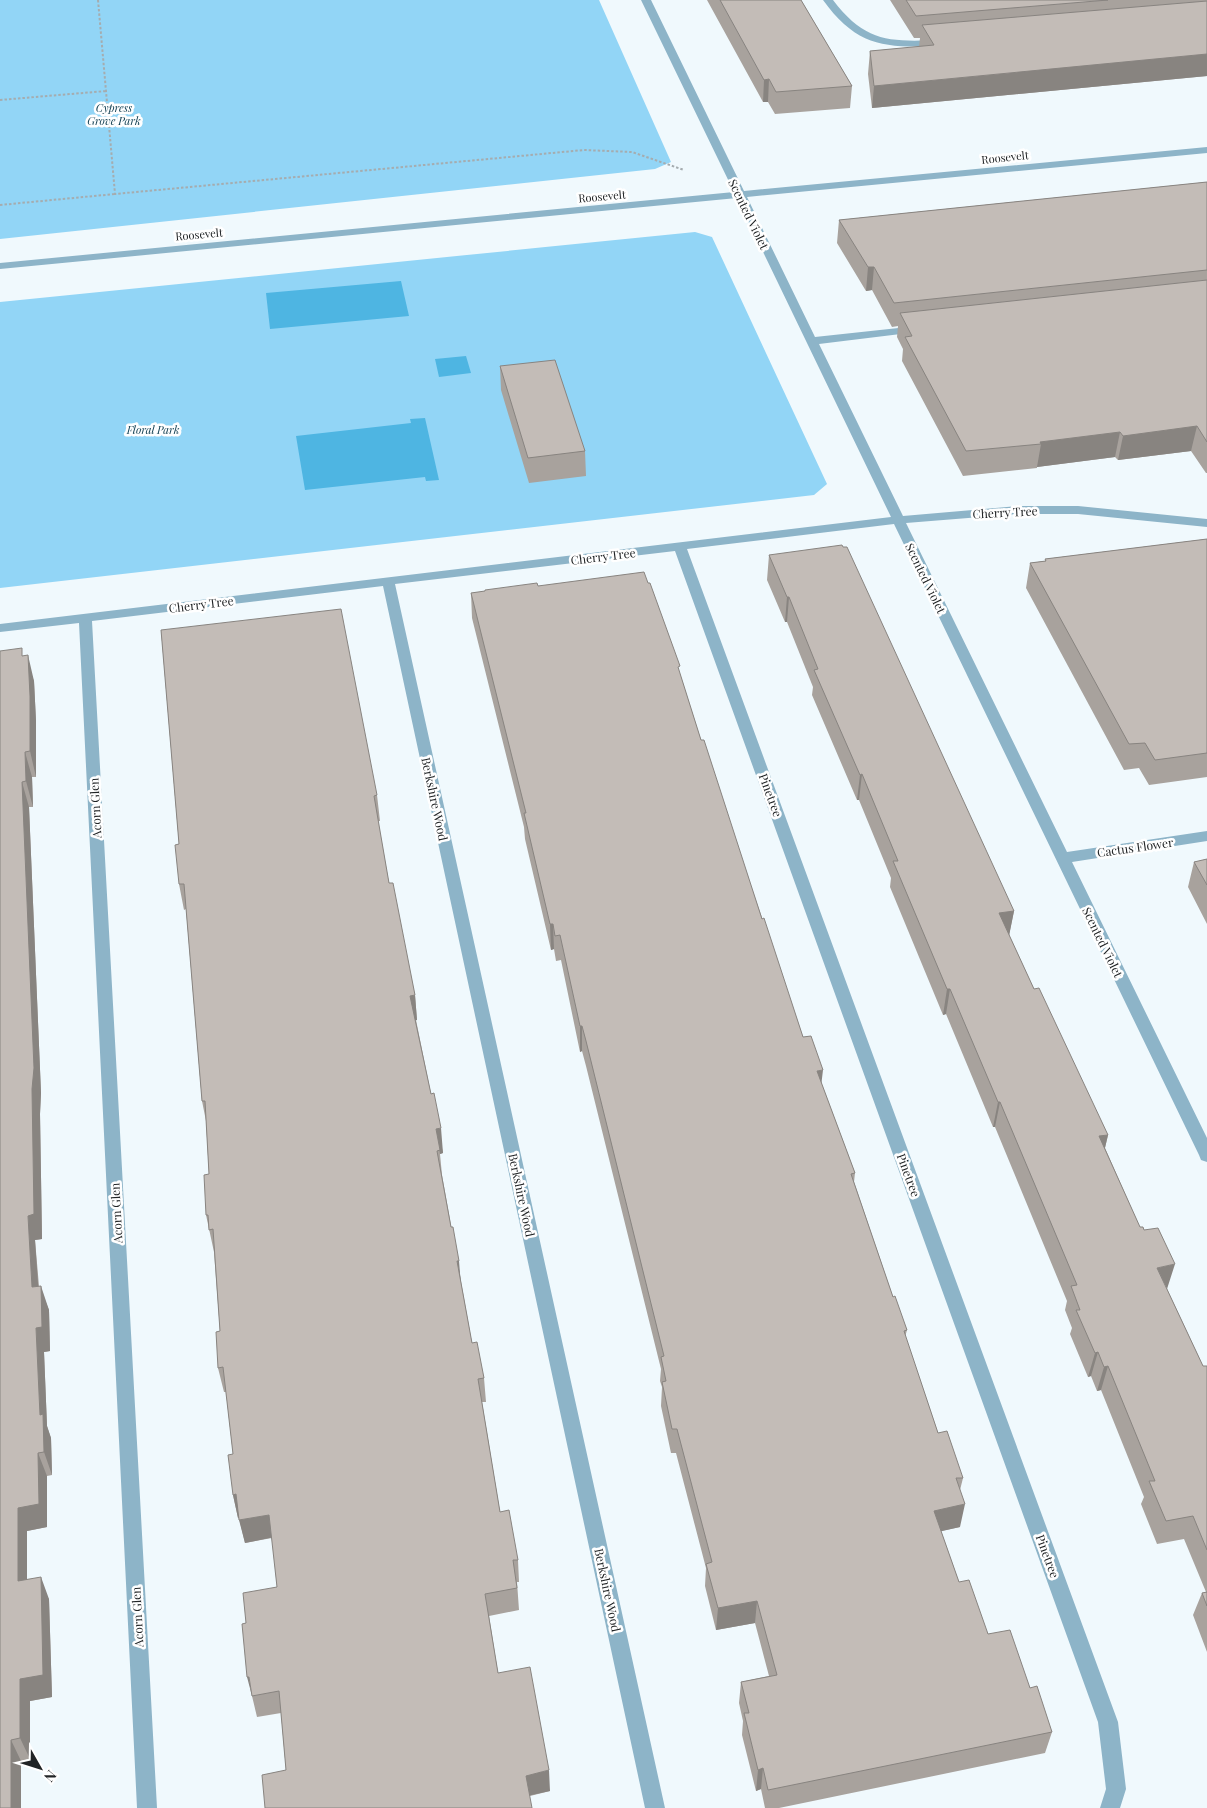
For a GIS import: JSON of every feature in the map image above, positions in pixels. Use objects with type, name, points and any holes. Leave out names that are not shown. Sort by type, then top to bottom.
[{"type":"street","name":"Scented Violet","points":[[646,0],[1207,1155]]},
{"type":"street","points":[[828,0],[840,18],[856,32],[870,38],[903,44],[951,42]]},
{"type":"street","name":"Roosevelt","points":[[0,266],[1207,150]]},
{"type":"street","points":[[811,341],[929,328]]},
{"type":"street","name":"Cherry Tree","points":[[0,628],[898,520],[1018,510],[1078,510],[1207,523]]},
{"type":"street","name":"Pinetree","points":[[680,547],[1108,1722],[1116,1789],[1110,1808]]},
{"type":"street","name":"Berkshire Wood","points":[[388,582],[655,1808]]},
{"type":"street","name":"Acorn Glen","points":[[85,617],[147,1808]]},
{"type":"street","name":"Cactus Flower","points":[[1062,858],[1207,836]]},
{"type":"path","points":[[98,0],[115,194]]},
{"type":"path","points":[[0,100],[106,91]]},
{"type":"path","points":[[0,205],[598,149],[632,152],[687,170]]},
{"type":"green space","name":"Cypress Grove Park","points":[[0,0],[599,0],[671,162],[655,169],[0,239]]},
{"type":"green space","name":"Floral Park","points":[[695,232],[712,237],[827,484],[814,495],[0,588],[0,302]]},
{"type":"shaded area","points":[[401,281],[409,316],[270,329],[266,293]]},
{"type":"shaded area","points":[[466,356],[471,373],[439,377],[435,359]]},
{"type":"shaded area","points":[[425,418],[439,480],[426,481],[425,477],[305,490],[296,436],[411,423],[410,419]]},
{"type":"building","points":[[720,0],[801,0],[852,86],[776,92],[769,79],[764,80]]},
{"type":"building","points":[[906,0],[1108,0],[916,16]]},
{"type":"building","points":[[1207,1],[1207,54],[874,86],[870,51],[934,45],[922,25]]},
{"type":"building","points":[[1207,182],[1207,270],[894,303],[874,267],[868,267],[839,220]]},
{"type":"building","points":[[1207,280],[1207,442],[1197,426],[1123,436],[1120,432],[1040,442],[1041,444],[966,451],[905,337],[912,336],[900,313]]},
{"type":"building","points":[[555,360],[585,451],[528,458],[500,366]]},
{"type":"building","points":[[1207,539],[1207,753],[1155,760],[1145,743],[1129,744],[1030,563],[1046,561],[1045,559]]},
{"type":"building","points":[[842,545],[847,547],[1014,911],[999,913],[1034,989],[1039,988],[1108,1135],[1099,1136],[1140,1227],[1143,1227],[1144,1230],[1158,1228],[1175,1264],[1157,1268],[1203,1366],[1207,1366],[1207,1550],[1193,1516],[1166,1521],[1149,1481],[1155,1481],[1108,1366],[1104,1367],[1098,1352],[1095,1353],[1076,1310],[1080,1310],[1071,1286],[1077,1285],[1000,1102],[998,1102],[950,989],[947,989],[893,861],[898,861],[862,774],[860,775],[814,670],[818,669],[789,597],[787,597],[769,555]]},
{"type":"building","points":[[644,572],[648,583],[650,583],[680,666],[678,667],[701,740],[704,740],[762,919],[764,918],[803,1037],[811,1036],[823,1070],[817,1071],[855,1173],[851,1174],[893,1297],[895,1296],[907,1330],[904,1331],[938,1433],[947,1431],[963,1478],[956,1478],[965,1504],[934,1511],[959,1582],[969,1580],[988,1634],[1010,1630],[1030,1688],[1037,1686],[1052,1732],[768,1790],[763,1768],[758,1770],[744,1713],[749,1713],[741,1682],[777,1675],[757,1601],[718,1608],[706,1564],[712,1562],[677,1429],[672,1429],[662,1382],[666,1381],[661,1357],[664,1356],[586,1041],[582,1026],[580,1026],[560,935],[555,936],[553,924],[550,924],[524,813],[526,813],[471,593],[537,583],[538,586]]},
{"type":"building","points":[[341,609],[377,795],[374,796],[389,883],[393,883],[415,995],[410,996],[431,1094],[434,1093],[441,1128],[436,1129],[440,1150],[437,1151],[451,1227],[453,1227],[459,1261],[457,1261],[472,1343],[477,1342],[484,1378],[478,1379],[500,1512],[509,1510],[518,1560],[513,1560],[517,1588],[485,1594],[498,1673],[530,1667],[549,1770],[526,1776],[532,1808],[265,1808],[262,1775],[286,1770],[279,1691],[252,1696],[249,1677],[247,1677],[242,1624],[246,1623],[243,1593],[277,1587],[269,1515],[239,1520],[236,1494],[233,1495],[228,1455],[233,1454],[223,1367],[218,1368],[216,1332],[220,1331],[213,1229],[209,1230],[208,1215],[206,1215],[204,1175],[209,1174],[205,1101],[202,1101],[184,884],[179,884],[175,845],[179,844],[161,630]]},
{"type":"building","points":[[22,648],[22,656],[28,655],[30,696],[30,751],[25,752],[26,781],[22,782],[34,1068],[32,1089],[34,1214],[28,1216],[32,1287],[41,1286],[42,1327],[36,1328],[40,1415],[43,1414],[44,1452],[38,1453],[39,1504],[18,1508],[18,1581],[41,1577],[43,1675],[20,1679],[20,1738],[11,1740],[11,1808],[0,1808],[0,651]]},
{"type":"building","points":[[1207,859],[1207,885],[1194,862]]},
{"type":"building","points":[[1207,1592],[1207,1606],[1202,1593]]}]
